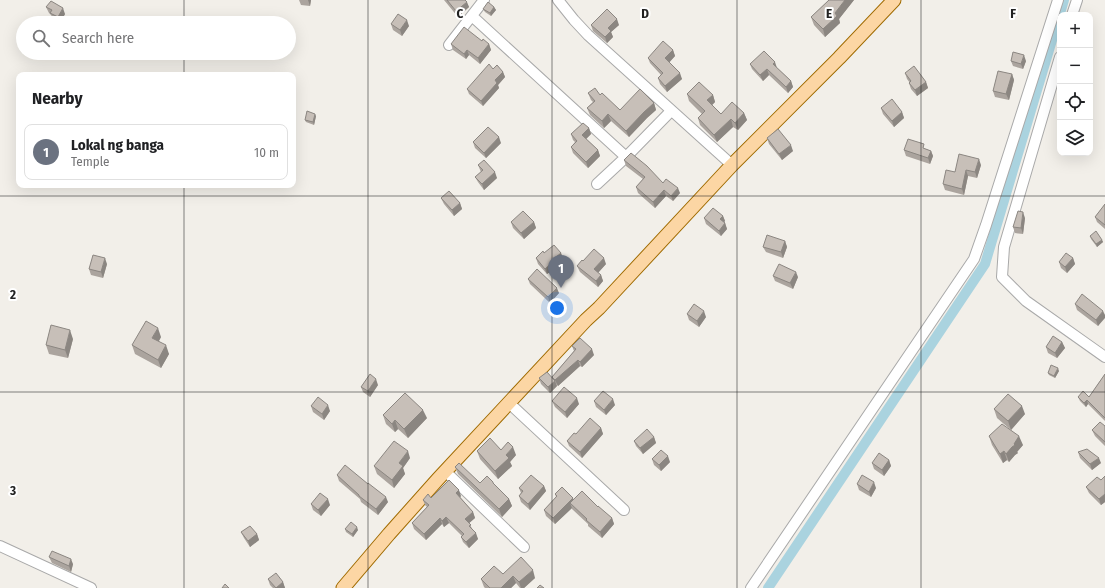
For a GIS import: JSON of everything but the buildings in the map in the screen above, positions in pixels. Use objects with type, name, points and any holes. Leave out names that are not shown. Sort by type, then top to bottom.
[{"type":"main road","points":[[343,588],[403,517],[586,320],[599,308],[732,165],[839,58],[894,0]]},
{"type":"street","points":[[449,44],[484,0]]},
{"type":"street","points":[[558,0],[588,35],[732,165]]},
{"type":"street","points":[[751,588],[974,259],[986,226],[1058,0]]},
{"type":"street","points":[[1073,12],[1077,0]]},
{"type":"street","points":[[472,16],[626,157]]},
{"type":"street","points":[[1057,67],[1004,247],[1002,277],[1026,301],[1105,357]]},
{"type":"street","points":[[597,184],[671,111]]},
{"type":"street","points":[[509,403],[624,510]]},
{"type":"street","points":[[445,471],[524,546]]},
{"type":"street","points":[[0,546],[91,588]]},
{"type":"waterway","points":[[768,588],[985,264],[1064,0]]},
{"type":"place","name":"Lokal ng banga","points":[[561,288]]}]
